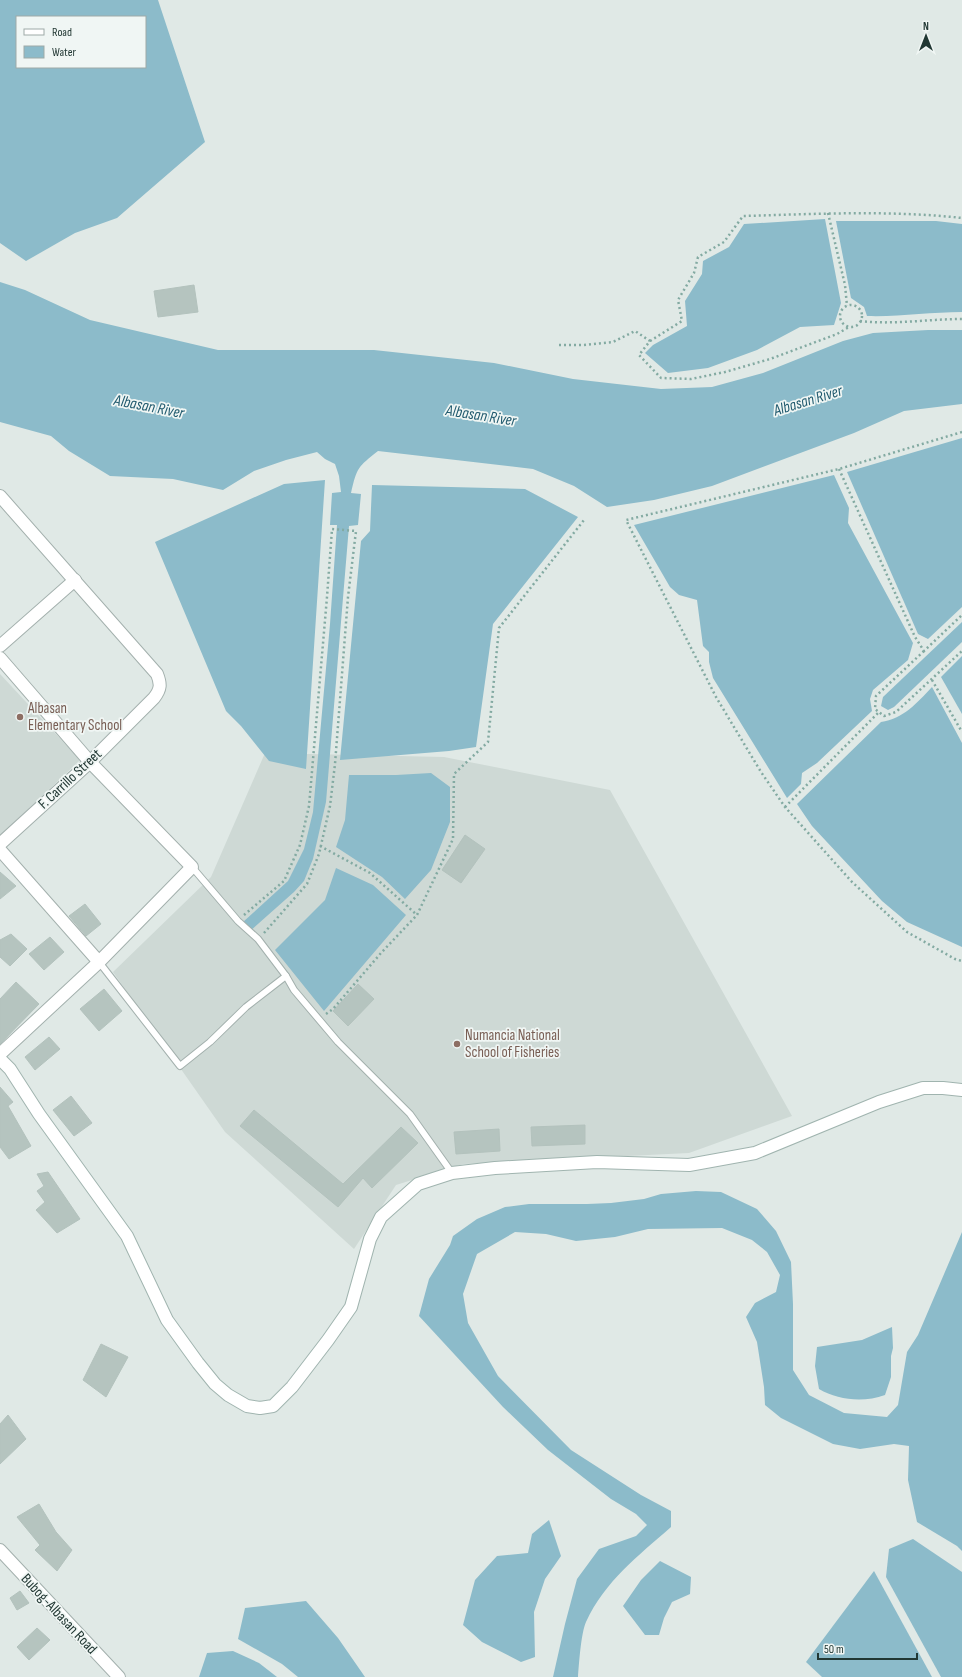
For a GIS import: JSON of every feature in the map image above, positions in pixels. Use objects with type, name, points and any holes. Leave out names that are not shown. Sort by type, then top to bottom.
[{"type":"street","points":[[0,496],[75,580],[0,646]]},
{"type":"street","name":"F. Carrillo Street","points":[[0,844],[90,762],[159,692],[161,683],[158,674],[75,580]]},
{"type":"street","points":[[0,658],[90,762],[192,867],[99,962],[0,1054]]},
{"type":"street","points":[[0,850],[99,962]]},
{"type":"street","points":[[0,1060],[10,1070],[39,1114],[127,1236],[167,1320],[198,1363],[215,1384],[228,1395],[247,1406],[260,1408],[272,1406],[292,1387],[328,1340],[351,1307],[370,1239],[381,1217],[418,1184],[452,1173],[495,1168],[597,1162],[689,1165],[755,1154],[879,1102],[923,1088],[962,1090]]},
{"type":"street","name":"Bubog-Albasan Road","points":[[0,1550],[119,1677]]},
{"type":"lane","points":[[192,867],[238,921],[258,939],[286,976],[294,990],[338,1042],[410,1114],[452,1173]]},
{"type":"lane","points":[[99,962],[180,1066],[210,1042],[246,1007],[286,976]]},
{"type":"path","points":[[849,327],[843,323],[840,317],[842,310],[850,305],[857,308],[861,314],[860,321],[856,326],[849,327],[837,334],[770,359],[725,372],[691,379],[660,378],[639,355],[650,341],[682,320],[678,300],[694,273],[698,257],[724,242],[743,216],[828,213],[936,215],[962,218]]},
{"type":"path","points":[[828,213],[845,285],[847,306]]},
{"type":"path","points":[[860,321],[881,324],[942,319],[962,319]]},
{"type":"path","points":[[559,344],[584,345],[613,342],[635,330],[650,341]]},
{"type":"path","points":[[962,432],[839,469],[626,520],[716,696],[761,772],[785,806],[852,882],[907,932],[955,959],[962,961]]},
{"type":"path","points":[[839,469],[915,637],[924,651]]},
{"type":"path","points":[[318,1019],[333,1009],[380,952],[418,914],[452,839],[454,774],[488,742],[499,628],[584,520]]},
{"type":"path","points":[[238,921],[284,881],[300,845],[309,806],[332,529],[356,531],[348,597],[335,764],[330,806],[320,846],[307,884],[258,939]]},
{"type":"path","points":[[962,615],[876,696],[875,709],[884,716],[896,712],[962,651]]},
{"type":"path","points":[[932,680],[962,732]]},
{"type":"path","points":[[785,806],[879,712]]},
{"type":"path","points":[[320,846],[370,873],[418,914]]},
{"type":"shaded area","name":"Albasan Elementary School","points":[[0,674],[80,760],[0,836]]},
{"type":"shaded area","name":"Numancia National School of Fisheries","points":[[265,753],[444,757],[610,790],[792,1116],[689,1153],[463,1164],[396,1185],[354,1249],[225,1132],[113,972],[211,877]]},
{"type":"water","points":[[0,0],[158,0],[205,142],[117,218],[75,233],[26,261],[0,243]]},
{"type":"water","points":[[825,219],[841,303],[834,325],[800,327],[757,350],[708,368],[668,373],[645,353],[653,345],[687,326],[685,301],[702,274],[703,261],[729,247],[744,224]]},
{"type":"water","points":[[836,221],[936,221],[962,224],[962,312],[867,316],[864,307],[851,298]]},
{"type":"water","name":"Albasan River","points":[[0,282],[25,290],[90,320],[218,350],[374,350],[494,363],[573,379],[661,389],[712,387],[763,373],[843,341],[873,333],[962,330],[962,404],[904,411],[854,433],[712,486],[654,500],[607,507],[574,486],[533,469],[378,451],[359,468],[351,493],[361,494],[358,525],[349,526],[326,802],[313,859],[304,881],[294,892],[249,932],[243,922],[288,881],[304,849],[313,812],[330,624],[337,525],[330,525],[332,493],[341,492],[339,476],[335,464],[325,459],[317,452],[286,460],[254,471],[223,490],[173,479],[110,476],[69,451],[51,436],[0,422]]},
{"type":"water","points":[[962,438],[962,607],[928,639],[918,634],[847,472]]},
{"type":"water","points":[[834,475],[849,508],[848,523],[913,643],[908,660],[873,690],[870,699],[872,711],[817,763],[802,773],[801,784],[787,798],[713,678],[709,662],[709,652],[703,646],[697,600],[679,595],[670,587],[634,525]]},
{"type":"water","points":[[325,480],[306,769],[269,761],[241,726],[226,711],[155,542],[284,484]]},
{"type":"water","points":[[372,485],[525,489],[578,517],[493,624],[476,747],[449,751],[340,760],[361,541],[370,531]]},
{"type":"water","points":[[962,622],[962,642],[894,707],[888,710],[881,706],[883,697]]},
{"type":"water","points":[[962,656],[962,714],[941,677]]},
{"type":"water","points":[[932,687],[962,743],[962,947],[907,922],[882,901],[812,826],[797,804],[881,722],[896,718],[903,714]]},
{"type":"water","points":[[431,773],[450,787],[450,822],[431,870],[405,899],[382,877],[336,847],[345,820],[349,775]]},
{"type":"water","points":[[336,868],[373,885],[406,915],[324,1011],[275,950],[325,900]]},
{"type":"water","points":[[696,1191],[721,1192],[757,1209],[776,1231],[791,1262],[793,1304],[793,1370],[809,1395],[844,1413],[887,1417],[898,1405],[907,1352],[918,1335],[962,1232],[962,1551],[957,1546],[917,1522],[908,1480],[909,1446],[894,1444],[860,1449],[833,1444],[781,1418],[765,1405],[764,1387],[757,1342],[746,1317],[755,1303],[776,1292],[780,1275],[767,1252],[752,1240],[722,1228],[648,1229],[615,1237],[576,1241],[546,1234],[515,1232],[477,1254],[463,1294],[468,1323],[498,1376],[571,1450],[641,1495],[671,1511],[671,1527],[623,1570],[594,1607],[584,1627],[580,1649],[578,1677],[553,1677],[577,1579],[599,1549],[636,1536],[647,1525],[636,1514],[611,1499],[548,1450],[503,1407],[419,1316],[429,1279],[450,1245],[453,1236],[477,1219],[505,1207],[529,1204],[611,1203],[644,1199],[661,1194]]},
{"type":"water","points":[[892,1327],[893,1348],[891,1356],[891,1377],[885,1395],[859,1400],[834,1396],[819,1389],[815,1366],[817,1347],[862,1340]]},
{"type":"water","points":[[549,1520],[561,1556],[545,1579],[534,1612],[535,1657],[521,1662],[482,1642],[463,1625],[475,1580],[497,1556],[528,1553],[532,1534]]},
{"type":"water","points":[[913,1539],[962,1572],[962,1677],[941,1677],[886,1577],[889,1549]]},
{"type":"water","points":[[660,1561],[691,1577],[690,1594],[672,1602],[664,1618],[659,1635],[645,1635],[623,1606],[641,1580]]},
{"type":"water","points":[[874,1571],[932,1677],[822,1677],[806,1662]]},
{"type":"water","points":[[306,1601],[338,1638],[365,1677],[298,1677],[282,1664],[238,1639],[245,1608]]},
{"type":"water","points":[[233,1651],[259,1663],[277,1677],[199,1677],[207,1653]]},
{"type":"building","points":[[194,285],[198,312],[158,317],[154,291]]},
{"type":"building","points":[[465,835],[485,849],[461,883],[442,870]]},
{"type":"building","points":[[0,872],[16,886],[0,899]]},
{"type":"building","points":[[85,904],[101,924],[86,936],[69,916]]},
{"type":"building","points":[[11,934],[27,949],[10,966],[0,957],[0,940]]},
{"type":"building","points":[[50,937],[64,952],[44,970],[29,954]]},
{"type":"building","points":[[16,982],[39,1004],[0,1044],[0,999]]},
{"type":"building","points":[[358,984],[374,999],[348,1026],[333,1011]]},
{"type":"building","points":[[104,989],[122,1011],[99,1031],[80,1009]]},
{"type":"building","points":[[49,1037],[60,1049],[35,1070],[25,1057]]},
{"type":"building","points":[[0,1087],[13,1102],[8,1106],[31,1146],[9,1159],[0,1147]]},
{"type":"building","points":[[71,1096],[92,1123],[74,1136],[53,1110]]},
{"type":"building","points":[[254,1110],[343,1184],[401,1127],[418,1143],[372,1188],[363,1178],[338,1207],[240,1126]]},
{"type":"building","points":[[585,1125],[585,1144],[532,1146],[531,1127]]},
{"type":"building","points":[[499,1129],[500,1151],[456,1154],[454,1132]]},
{"type":"building","points":[[48,1172],[80,1219],[57,1233],[36,1210],[45,1202],[37,1191],[44,1186],[37,1174]]},
{"type":"building","points":[[101,1344],[128,1357],[106,1397],[83,1380]]},
{"type":"building","points":[[8,1415],[26,1439],[0,1464],[0,1424]]},
{"type":"building","points":[[39,1504],[56,1532],[72,1550],[57,1571],[35,1550],[40,1545],[17,1517]]},
{"type":"building","points":[[20,1591],[29,1603],[17,1610],[10,1598]]},
{"type":"building","points":[[37,1628],[50,1640],[29,1660],[17,1647]]},
{"type":"place","name":"Albasan Elementary School","points":[[20,717]]},
{"type":"place","name":"Numancia National School of Fisheries","points":[[457,1044]]}]
